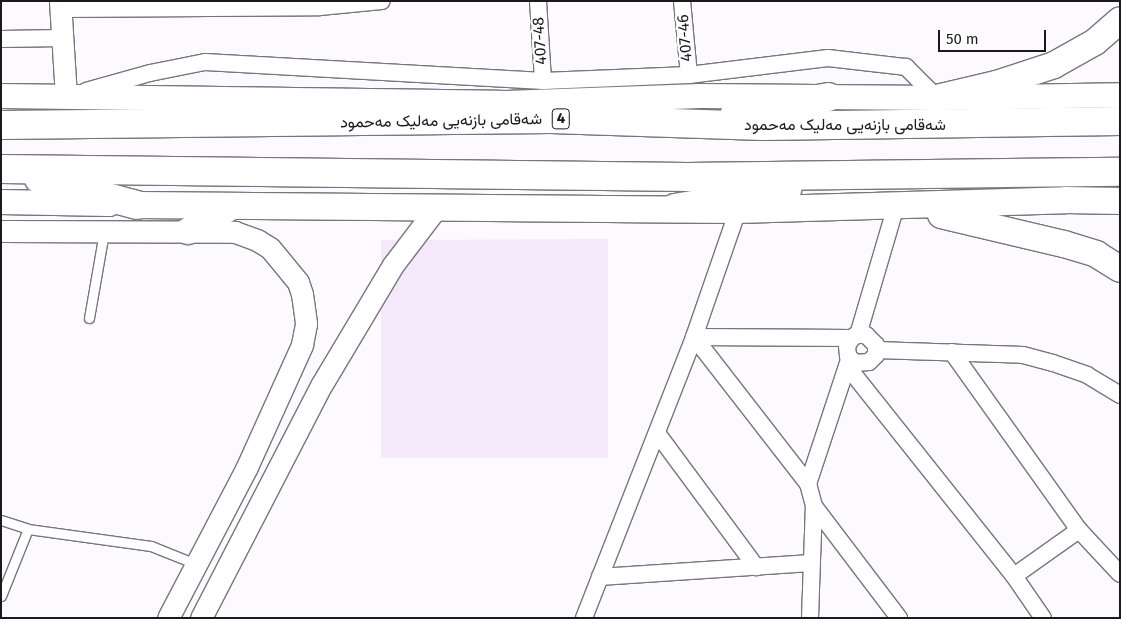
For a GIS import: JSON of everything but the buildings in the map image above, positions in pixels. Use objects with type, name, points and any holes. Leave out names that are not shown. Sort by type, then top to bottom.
[{"type":"highway","points":[[672,123],[830,97]]},
{"type":"highway","name":"شەقامی بازنەیی مەلیک مەحمود","points":[[1,125],[551,119],[773,126],[1120,121]]},
{"type":"highway","points":[[1,169],[687,177],[1120,172]]},
{"type":"highway","points":[[1,169],[137,205]]},
{"type":"highway","points":[[675,208],[872,175]]},
{"type":"main road","points":[[937,98],[996,84],[1054,65],[1095,42],[1120,20]]},
{"type":"main road","points":[[1,96],[506,103],[700,96],[937,98],[1120,95]]},
{"type":"main road","points":[[1,202],[556,210],[675,208],[738,210],[1066,200],[1120,201]]},
{"type":"main road","points":[[188,231],[234,206]]},
{"type":"main road","points":[[896,206],[983,223],[1064,244],[1096,254],[1120,269]]},
{"type":"street","points":[[382,1],[320,7],[60,5],[66,97],[150,73],[205,62],[543,80],[689,75],[828,58],[906,67],[937,98]]},
{"type":"street","name":"407-48","points":[[538,1],[543,80]]},
{"type":"street","name":"407-46","points":[[682,1],[689,75]]},
{"type":"street","points":[[1,39],[62,38]]},
{"type":"street","points":[[808,484],[848,362],[847,346],[855,336],[896,206]]},
{"type":"street","points":[[201,618],[322,384],[394,265],[437,207]]},
{"type":"street","points":[[584,618],[694,337],[738,210]]},
{"type":"street","points":[[1,231],[234,232],[257,240],[270,248],[298,282],[302,294],[306,324],[302,345],[259,441],[168,618]]},
{"type":"street","points":[[694,337],[870,337],[876,350],[873,359],[865,364],[848,362]]},
{"type":"street","points":[[694,337],[808,484],[814,506],[810,618]]},
{"type":"street","points":[[876,350],[1010,353],[1040,359],[1087,376],[1120,395]]},
{"type":"street","points":[[952,352],[1079,530],[1120,574]]},
{"type":"street","points":[[848,362],[1014,576],[1043,618]]},
{"type":"street","points":[[657,433],[756,567]]},
{"type":"street","points":[[814,506],[899,618]]},
{"type":"street","points":[[1014,576],[1079,530]]},
{"type":"street","points":[[600,577],[812,563]]},
{"type":"lane","points":[[89,318],[104,232]]},
{"type":"lane","points":[[1,520],[28,529],[151,546],[196,564]]},
{"type":"lane","points":[[1,596],[28,529]]},
{"type":"shaded area","points":[[608,239],[608,458],[381,458],[381,240]]}]
